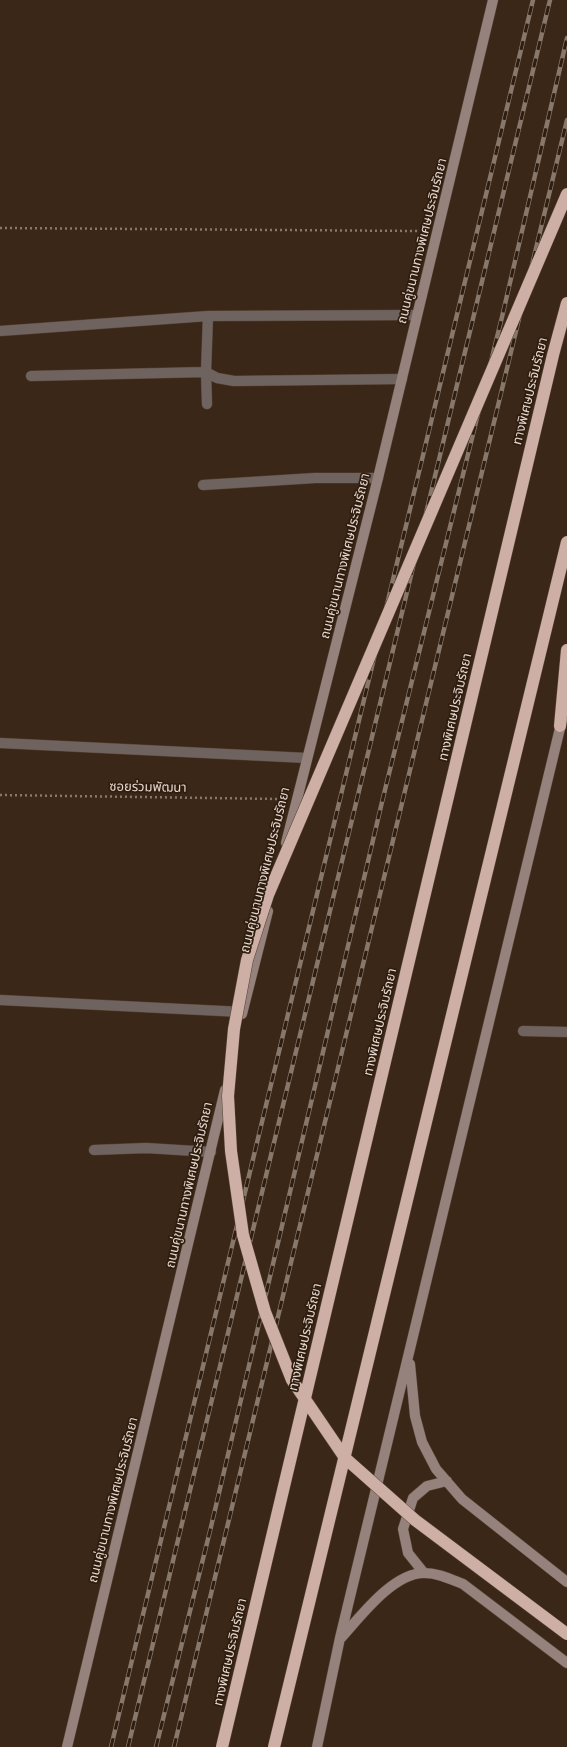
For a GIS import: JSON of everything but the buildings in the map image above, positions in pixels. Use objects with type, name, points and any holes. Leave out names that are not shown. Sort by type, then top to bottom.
[{"type":"highway","points":[[567,194],[268,895],[247,960],[234,1029],[228,1096],[230,1151],[243,1235],[265,1312],[292,1380],[346,1458],[415,1520],[567,1634]]},
{"type":"highway","name":"ทางพิเศษประจิมรัถยา","points":[[222,1747],[551,363],[567,304]]},
{"type":"highway","points":[[274,1747],[567,542]]},
{"type":"highway","points":[[560,726],[567,650]]},
{"type":"main road","name":"ถนนคู่ขนานทางพิเศษประจิมรัถยา","points":[[67,1747],[211,1152],[242,1012],[378,478],[493,0]]},
{"type":"main road","points":[[317,1747],[340,1638],[567,700]]},
{"type":"main road","points":[[409,1356],[415,1416],[422,1442],[436,1468],[462,1499],[567,1582]]},
{"type":"main road","points":[[424,1573],[408,1553],[403,1529],[414,1498],[428,1486],[447,1481]]},
{"type":"main road","points":[[340,1638],[389,1587],[407,1576],[424,1573],[444,1576],[462,1584],[567,1663]]},
{"type":"street","points":[[0,331],[208,316],[417,315]]},
{"type":"street","points":[[207,404],[206,372],[208,316]]},
{"type":"street","points":[[31,376],[206,372],[217,378],[234,381],[402,379]]},
{"type":"street","points":[[203,485],[315,478],[378,478]]},
{"type":"street","points":[[0,743],[307,758]]},
{"type":"street","points":[[0,1000],[242,1012]]},
{"type":"street","points":[[523,1031],[567,1032]]},
{"type":"street","points":[[94,1150],[146,1148],[211,1152]]},
{"type":"path","points":[[0,228],[437,231]]},
{"type":"path","name":"ซอยร่วมพัฒนา","points":[[0,795],[297,799]]},
{"type":"railway","points":[[111,1747],[533,0]]},
{"type":"railway","points":[[128,1747],[550,0]]},
{"type":"railway","points":[[156,1747],[210,1531],[382,802],[502,317],[567,38]]},
{"type":"railway","points":[[174,1747],[567,120]]}]
